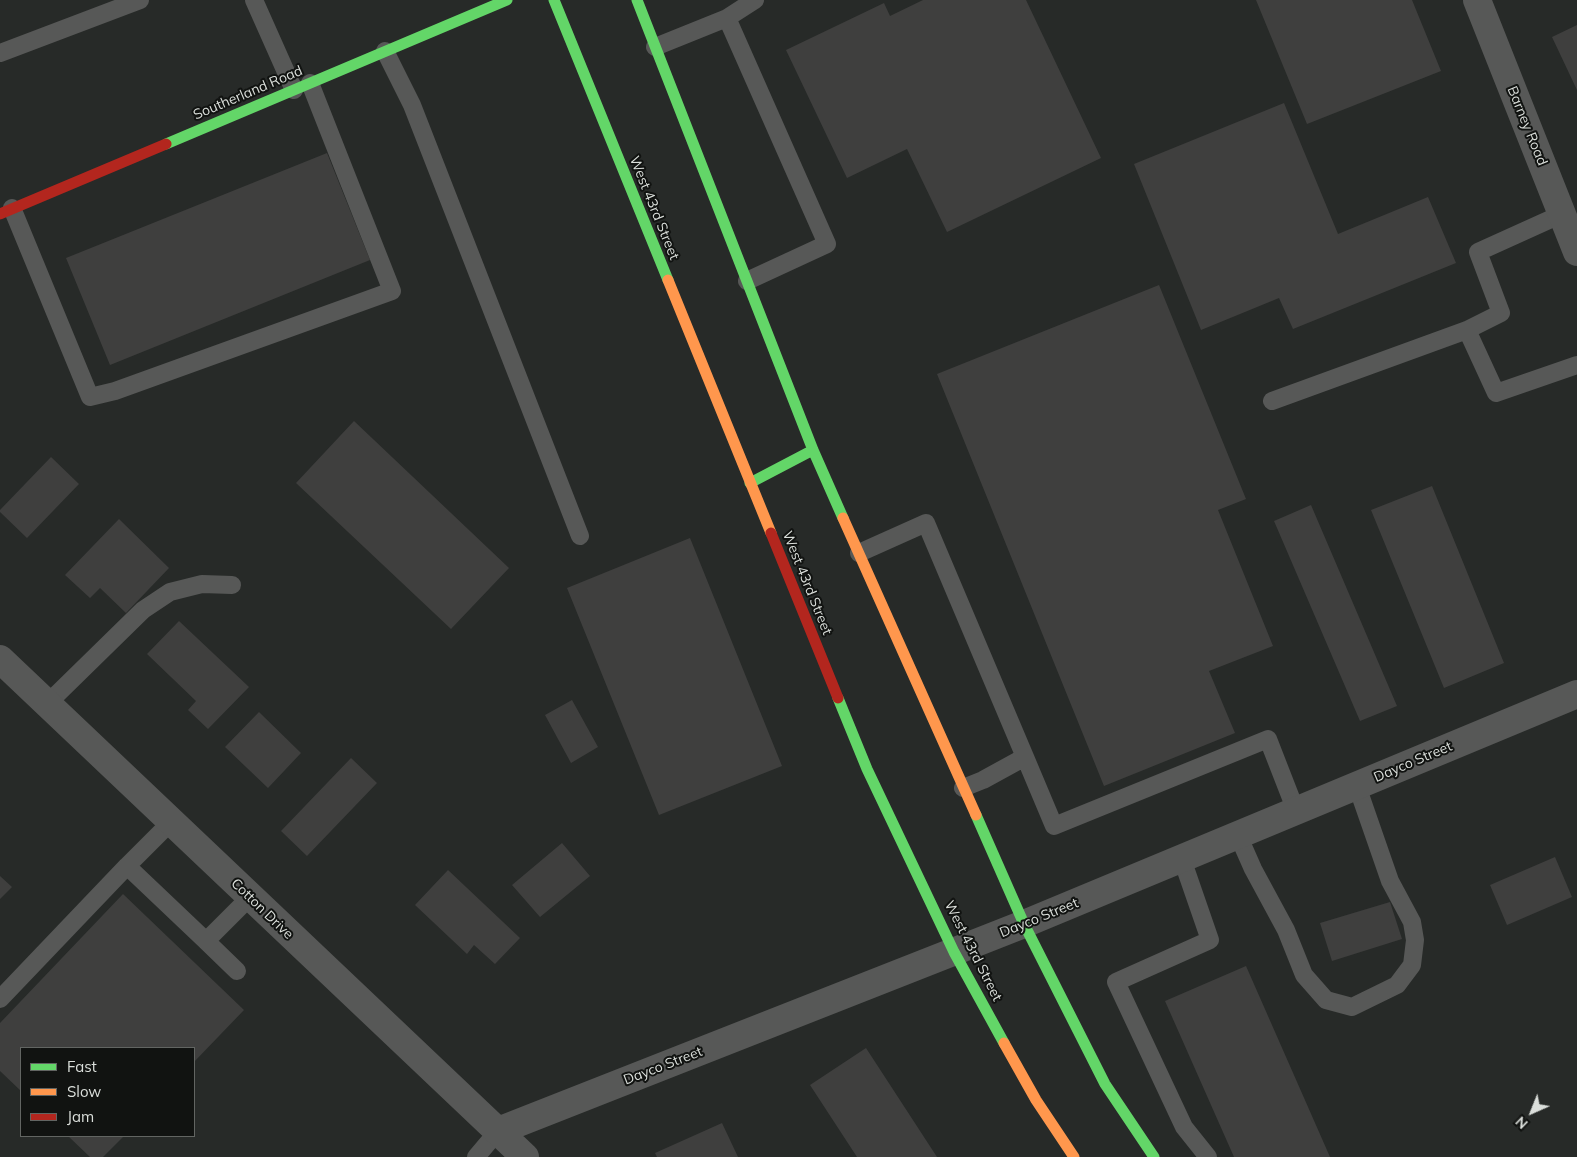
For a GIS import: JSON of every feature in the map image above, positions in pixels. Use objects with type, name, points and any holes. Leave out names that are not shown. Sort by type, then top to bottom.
[{"type":"main road","name":"Southerland Road","points":[[6,211],[507,0]]},
{"type":"main road","name":"West 43rd Street","points":[[554,0],[750,484],[868,769],[954,952],[1036,1100],[1074,1157]]},
{"type":"main road","points":[[637,0],[813,450],[1024,924],[1105,1084],[1154,1157]]},
{"type":"main road","points":[[750,484],[813,450]]},
{"type":"street","name":"Barney Road","points":[[1477,0],[1577,252]]},
{"type":"street","name":"Cotton Drive","points":[[0,659],[525,1157]]},
{"type":"street","name":"Dayco Street","points":[[498,1131],[1024,924],[1577,694]]},
{"type":"lane","points":[[0,53],[140,0]]},
{"type":"lane","points":[[6,211],[90,397],[115,391],[392,291],[302,86],[254,0]]},
{"type":"lane","points":[[655,47],[727,18],[755,0]]},
{"type":"lane","points":[[727,18],[827,244],[747,281]]},
{"type":"lane","points":[[385,51],[412,104],[580,536]]},
{"type":"lane","points":[[1272,400],[1467,330],[1501,313],[1478,252],[1562,214]]},
{"type":"lane","points":[[1467,330],[1496,393],[1577,365]]},
{"type":"lane","points":[[859,553],[926,523],[1054,826],[1268,739],[1296,811]]},
{"type":"lane","points":[[47,704],[143,610],[170,592],[202,584],[232,585]]},
{"type":"lane","points":[[964,788],[1025,757]]},
{"type":"lane","points":[[1238,835],[1253,869],[1286,930],[1304,975],[1326,1000],[1352,1007],[1397,985],[1412,965],[1415,940],[1412,922],[1390,881],[1357,786]]},
{"type":"lane","points":[[0,998],[170,822]]},
{"type":"lane","points":[[1182,858],[1210,940],[1116,982],[1184,1127],[1208,1157]]},
{"type":"lane","points":[[127,866],[237,971]]},
{"type":"lane","points":[[206,941],[250,897]]},
{"type":"lane","points":[[476,1157],[498,1131]]},
{"type":"building","points":[[923,0],[1026,0],[1101,158],[947,232],[907,149],[847,178],[786,50],[884,3],[890,16]]},
{"type":"building","points":[[1256,0],[1412,0],[1441,71],[1307,124]]},
{"type":"building","points":[[1577,25],[1577,90],[1552,37]]},
{"type":"building","points":[[1284,103],[1338,234],[1428,197],[1456,263],[1293,329],[1279,298],[1201,330],[1134,164]]},
{"type":"building","points":[[327,153],[370,260],[110,365],[66,258]]},
{"type":"building","points":[[1159,285],[1246,499],[1218,510],[1273,646],[1209,671],[1235,733],[1104,786],[937,374]]},
{"type":"building","points":[[354,421],[509,568],[451,629],[296,483]]},
{"type":"building","points":[[51,457],[79,484],[27,538],[0,510]]},
{"type":"building","points":[[1432,486],[1504,663],[1444,688],[1371,510]]},
{"type":"building","points":[[1311,505],[1397,706],[1360,721],[1274,521]]},
{"type":"building","points":[[119,519],[169,568],[126,613],[100,588],[90,598],[65,575]]},
{"type":"building","points":[[690,538],[782,766],[659,815],[567,588]]},
{"type":"building","points":[[179,621],[249,687],[208,729],[188,710],[196,701],[147,654]]},
{"type":"building","points":[[572,700],[598,747],[571,763],[545,715]]},
{"type":"building","points":[[259,712],[301,753],[268,788],[225,747]]},
{"type":"building","points":[[351,758],[377,783],[307,856],[281,831]]},
{"type":"building","points":[[562,843],[590,876],[540,917],[512,885]]},
{"type":"building","points":[[1555,857],[1572,897],[1507,925],[1490,885]]},
{"type":"building","points":[[448,870],[520,938],[495,964],[474,945],[467,954],[415,905]]},
{"type":"building","points":[[0,876],[12,887],[0,899]]},
{"type":"building","points":[[123,894],[244,1010],[195,1061],[195,1047],[20,1047],[20,1090],[0,1071],[0,1023]]},
{"type":"building","points":[[1390,902],[1402,939],[1332,961],[1320,923]]},
{"type":"building","points":[[1246,966],[1330,1157],[1234,1157],[1165,1001]]},
{"type":"building","points":[[866,1048],[937,1157],[857,1157],[810,1085]]},
{"type":"building","points":[[722,1123],[738,1157],[657,1157],[655,1153]]},
{"type":"building","points":[[69,1137],[123,1137],[103,1157],[90,1157]]},
{"type":"traffic: fast","points":[[166,144],[507,0]]},
{"type":"traffic: fast","points":[[554,0],[668,280]]},
{"type":"traffic: fast","points":[[637,0],[813,450],[843,518]]},
{"type":"traffic: fast","points":[[750,483],[813,450]]},
{"type":"traffic: fast","points":[[838,698],[867,769],[954,952],[1004,1043]]},
{"type":"traffic: fast","points":[[976,815],[1024,924],[1105,1084],[1154,1157]]},
{"type":"traffic: slow","points":[[668,280],[771,533]]},
{"type":"traffic: slow","points":[[843,518],[976,815]]},
{"type":"traffic: slow","points":[[1004,1043],[1036,1100],[1074,1157]]},
{"type":"traffic: jam","points":[[0,214],[166,144]]},
{"type":"traffic: jam","points":[[771,533],[838,698]]}]
